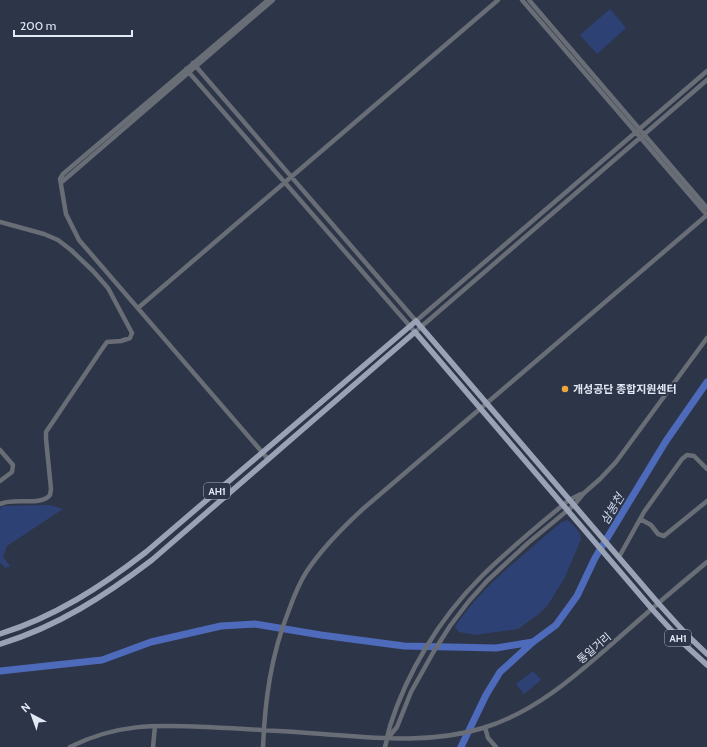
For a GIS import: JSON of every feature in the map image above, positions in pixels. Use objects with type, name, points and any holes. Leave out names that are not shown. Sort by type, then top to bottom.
[{"type":"main road","name":"AH1","points":[[0,634],[37,620],[66,606],[114,577],[146,552],[416,321],[658,603],[686,634],[707,654]]},
{"type":"main road","name":"AH1","points":[[0,644],[41,629],[71,615],[125,581],[152,560],[415,332],[652,609],[684,644],[707,665]]},
{"type":"street","points":[[195,65],[268,0]]},
{"type":"street","points":[[61,186],[65,177],[273,0]]},
{"type":"street","points":[[138,308],[498,0]]},
{"type":"street","points":[[522,0],[638,131]]},
{"type":"street","points":[[263,747],[270,675],[281,631],[300,583],[326,545],[342,528],[486,403],[707,215],[529,0]]},
{"type":"street","points":[[195,65],[416,321],[707,71]]},
{"type":"street","points":[[188,71],[63,174],[60,179],[66,214],[79,240],[268,459]]},
{"type":"street","points":[[188,71],[415,332],[707,80]]},
{"type":"street","points":[[642,136],[707,208]]},
{"type":"street","points":[[0,222],[44,234],[58,240],[71,250],[93,270],[108,288],[132,333],[130,338],[121,341],[107,342],[46,432],[51,489],[50,495],[44,500],[7,501],[0,504]]},
{"type":"street","points":[[387,739],[397,727],[410,692],[443,635],[469,601],[487,581],[574,505],[584,493],[620,458],[707,338]]},
{"type":"street","points":[[0,450],[13,465],[12,472],[0,481]]},
{"type":"street","points":[[619,557],[640,519],[684,456],[694,456],[707,469]]},
{"type":"street","points":[[385,747],[390,727],[404,689],[434,636],[463,597],[481,577],[563,505],[569,500],[584,493]]},
{"type":"street","points":[[640,519],[651,525],[658,534],[664,536],[707,501]]},
{"type":"street","name":"통일거리","points":[[70,747],[108,732],[154,726],[264,730],[387,739],[433,737],[483,728],[520,712],[566,684],[707,562]]},
{"type":"street","points":[[153,747],[154,726]]},
{"type":"street","points":[[483,728],[488,738],[496,747]]},
{"type":"shaded area","points":[[610,9],[626,28],[597,54],[580,35]]},
{"type":"shaded area","points":[[50,505],[63,509],[7,546],[3,557],[10,566],[5,568],[0,562],[0,509],[3,506]]},
{"type":"shaded area","points":[[567,520],[576,528],[581,536],[581,539],[565,577],[548,605],[539,614],[518,629],[475,635],[459,632],[455,627],[475,600],[512,564],[562,522]]},
{"type":"shaded area","points":[[533,671],[541,680],[524,694],[516,684]]},
{"type":"waterway","name":"삼봉천","points":[[461,747],[486,695],[500,672],[533,642],[556,625],[577,596],[595,558],[666,441],[707,382]]},
{"type":"waterway","points":[[0,671],[102,660],[151,642],[221,626],[255,624],[321,635],[404,646],[496,648],[533,642]]},
{"type":"place","name":"개성공단 종합지원센터","points":[[565,389]]}]
